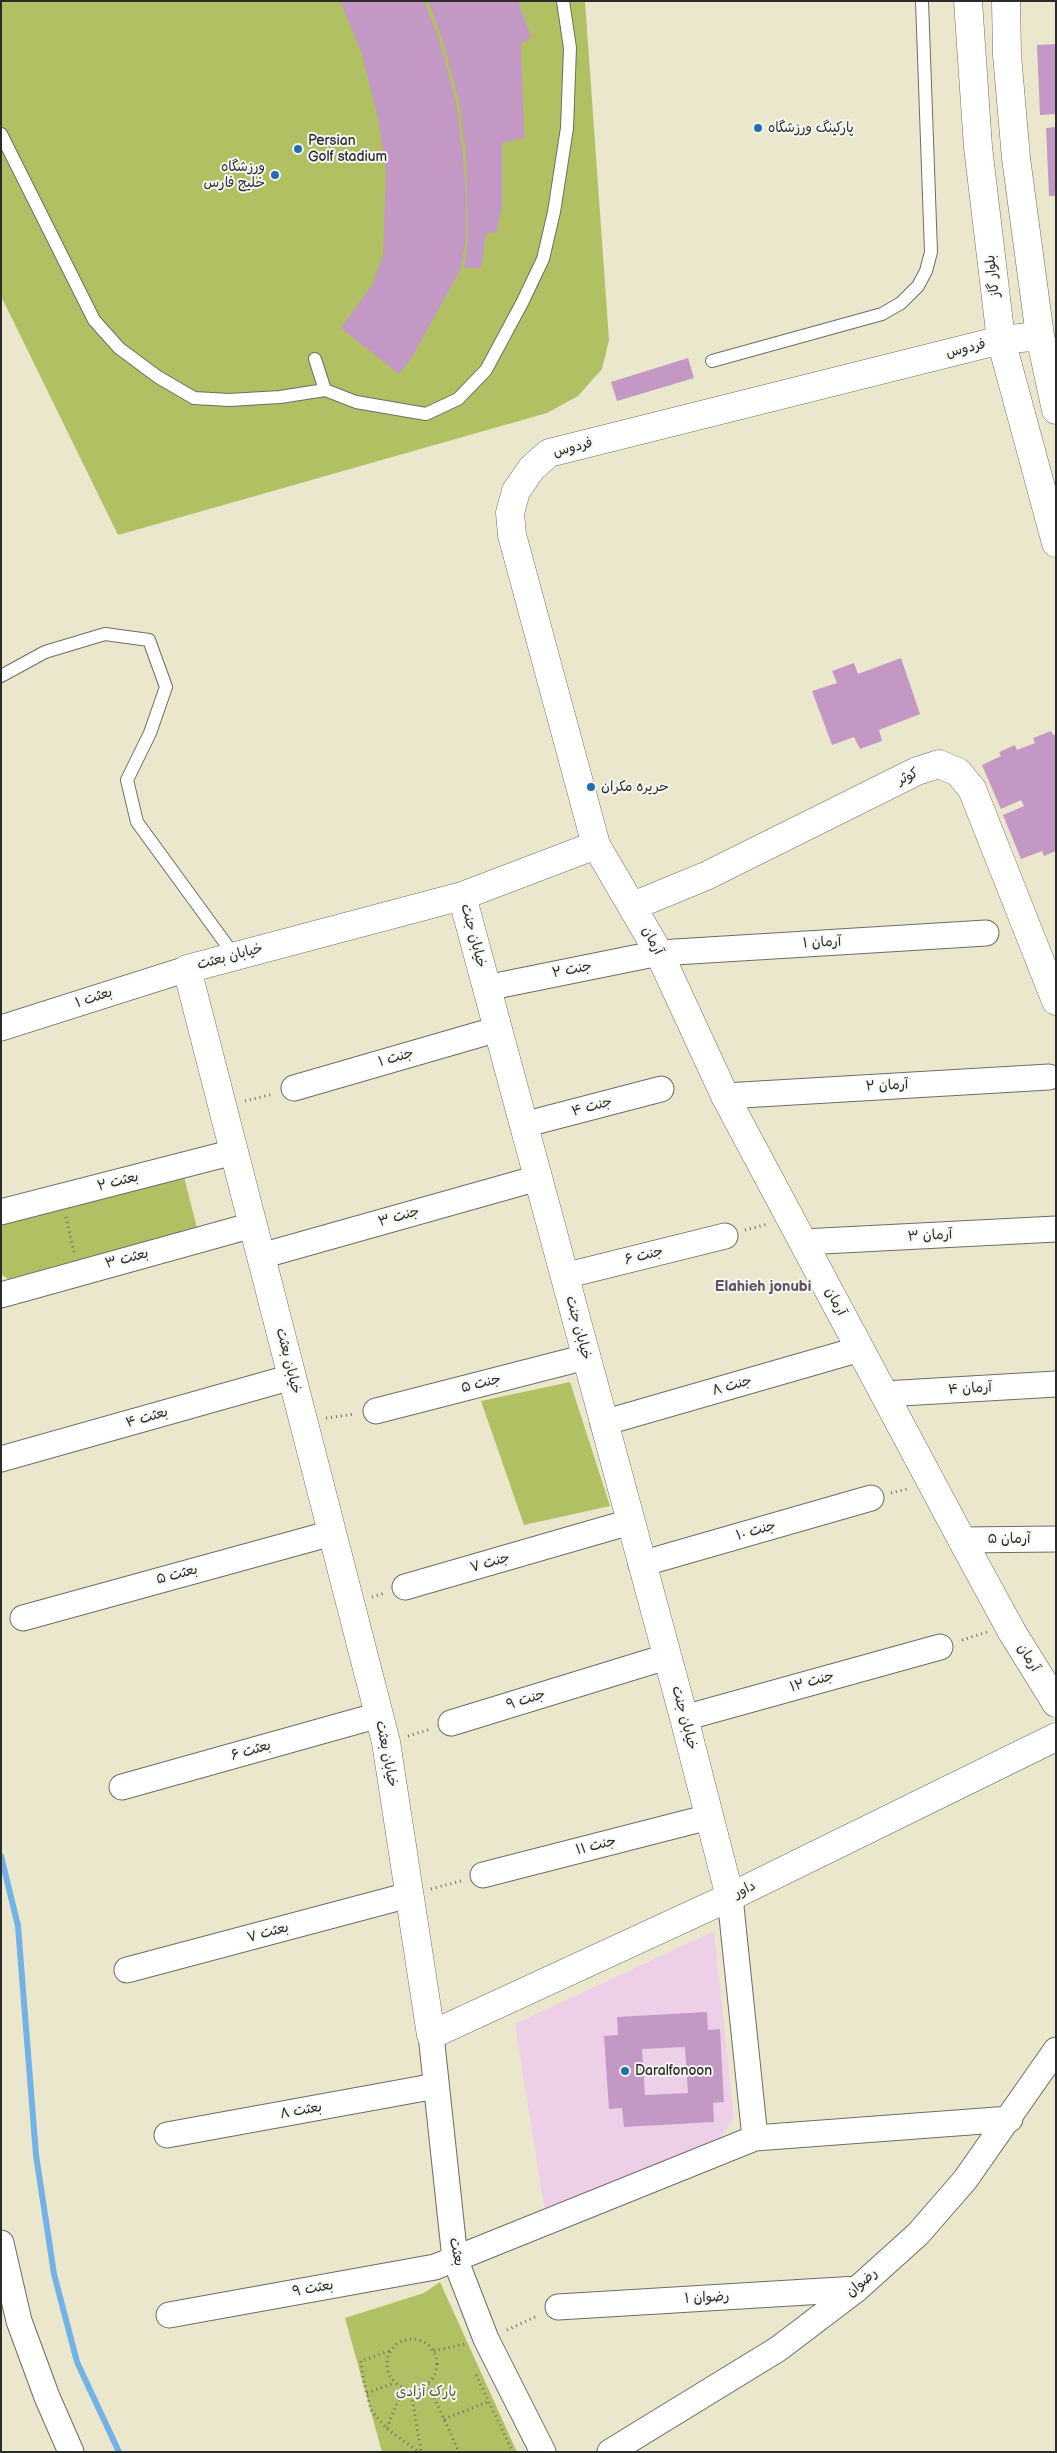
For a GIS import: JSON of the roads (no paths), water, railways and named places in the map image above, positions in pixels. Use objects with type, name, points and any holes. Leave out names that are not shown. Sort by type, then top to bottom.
[{"type":"street","name":"بلوار گاز","points":[[968,1],[978,147],[1001,340],[1056,544]]},
{"type":"street","points":[[1006,1],[1007,55],[1016,158],[1040,336],[1056,410]]},
{"type":"street","name":"فردوس","points":[[596,844],[512,535],[510,513],[516,491],[532,468],[549,453],[1001,340],[1040,336]]},
{"type":"street","name":"کوثر","points":[[633,906],[706,876],[917,771],[939,764],[958,772],[972,790],[1056,1001]]},
{"type":"street","name":"خیابان جنت","points":[[596,844],[462,896],[684,1718],[730,1898]]},
{"type":"street","name":"آرمان","points":[[596,844],[633,906],[658,953],[725,1096],[962,1540],[1009,1625],[1056,1703]]},
{"type":"street","name":"خیابان بعثت","points":[[431,2035],[386,1742],[187,969],[462,896]]},
{"type":"street","name":"آرمان ۱","points":[[658,953],[986,934]]},
{"type":"street","name":"جنت ۲","points":[[486,988],[658,953]]},
{"type":"street","name":"بعثت ۱","points":[[1,1028],[187,969]]},
{"type":"street","name":"جنت ۱","points":[[294,1088],[498,1029]]},
{"type":"street","name":"آرمان ۲","points":[[725,1096],[1049,1077]]},
{"type":"street","name":"جنت ۴","points":[[523,1125],[661,1089]]},
{"type":"street","name":"بعثت ۲","points":[[1,1212],[234,1152]]},
{"type":"street","name":"جنت ۳","points":[[261,1256],[538,1178]]},
{"type":"street","name":"بعثت ۳","points":[[1,1295],[253,1225]]},
{"type":"street","name":"آرمان ۳","points":[[803,1242],[1056,1230]]},
{"type":"street","name":"جنت ۶","points":[[564,1276],[725,1236]]},
{"type":"street","name":"جنت ۸","points":[[603,1422],[860,1349]]},
{"type":"street","name":"جنت ۵","points":[[376,1411],[586,1357]]},
{"type":"street","name":"بعثت ۴","points":[[1,1459],[292,1377]]},
{"type":"street","name":"آرمان ۴","points":[[884,1394],[1056,1384]]},
{"type":"street","name":"جنت ۱۰","points":[[641,1564],[871,1498]]},
{"type":"street","name":"جنت ۷","points":[[405,1587],[630,1522]]},
{"type":"street","name":"بعثت ۵","points":[[23,1618],[332,1533]]},
{"type":"street","name":"آرمان ۵","points":[[962,1540],[1056,1539]]},
{"type":"street","name":"جنت ۱۲","points":[[684,1718],[940,1647]]},
{"type":"street","name":"جنت ۹","points":[[451,1723],[666,1657]]},
{"type":"street","name":"بعثت ۶","points":[[122,1787],[379,1715]]},
{"type":"street","name":"داور","points":[[431,2035],[730,1898],[1056,1737]]},
{"type":"street","name":"جنت ۱۱","points":[[484,1875],[710,1817]]},
{"type":"street","name":"بعثت ۷","points":[[127,1970],[409,1896]]},
{"type":"street","points":[[730,1898],[755,2138]]},
{"type":"street","name":"بعثت","points":[[431,2035],[455,2259],[486,2340],[543,2452]]},
{"type":"street","name":"رضوان","points":[[610,2452],[778,2349],[857,2289],[918,2234],[965,2180],[1010,2119],[1056,2050]]},
{"type":"street","name":"بعثت ۸","points":[[167,2135],[436,2086]]},
{"type":"street","name":"بعثت ۹","points":[[169,2315],[435,2267],[755,2138],[1010,2119]]},
{"type":"street","points":[[2,2254],[18,2321],[46,2397],[71,2452]]},
{"type":"street","name":"رضوان ۱","points":[[558,2307],[857,2289]]},
{"type":"lane","points":[[1,134],[94,320],[119,348],[158,377],[194,398],[229,400],[280,397],[325,390],[356,402],[426,414],[458,400],[486,370],[544,259],[554,212],[567,128],[570,48],[563,1]]},
{"type":"lane","points":[[712,361],[882,314],[901,302],[918,286],[926,271],[931,252],[922,1]]},
{"type":"lane","points":[[315,359],[325,390]]},
{"type":"lane","points":[[1,676],[45,652],[105,634],[149,640],[166,687],[150,733],[127,780],[136,822],[234,955]]},
{"type":"waterway","points":[[1,1856],[18,1926],[36,2155],[54,2274],[77,2362],[119,2452]]},
{"type":"place","name":"پارکینگ ورزشگاه","points":[[758,128]]},
{"type":"place","name":"Persian Golf stadium","points":[[298,149]]},
{"type":"place","name":"ورزشگاه خلیج فارس","points":[[275,175]]},
{"type":"place","name":"حریره مکران","points":[[591,787]]},
{"type":"place","name":"Daralfonoon","points":[[625,2071]]},
{"type":"district","name":"Elahieh jonubi","points":[[763,1287]]},
{"type":"park label","name":"پارک آزادی","points":[[426,2392]]}]
